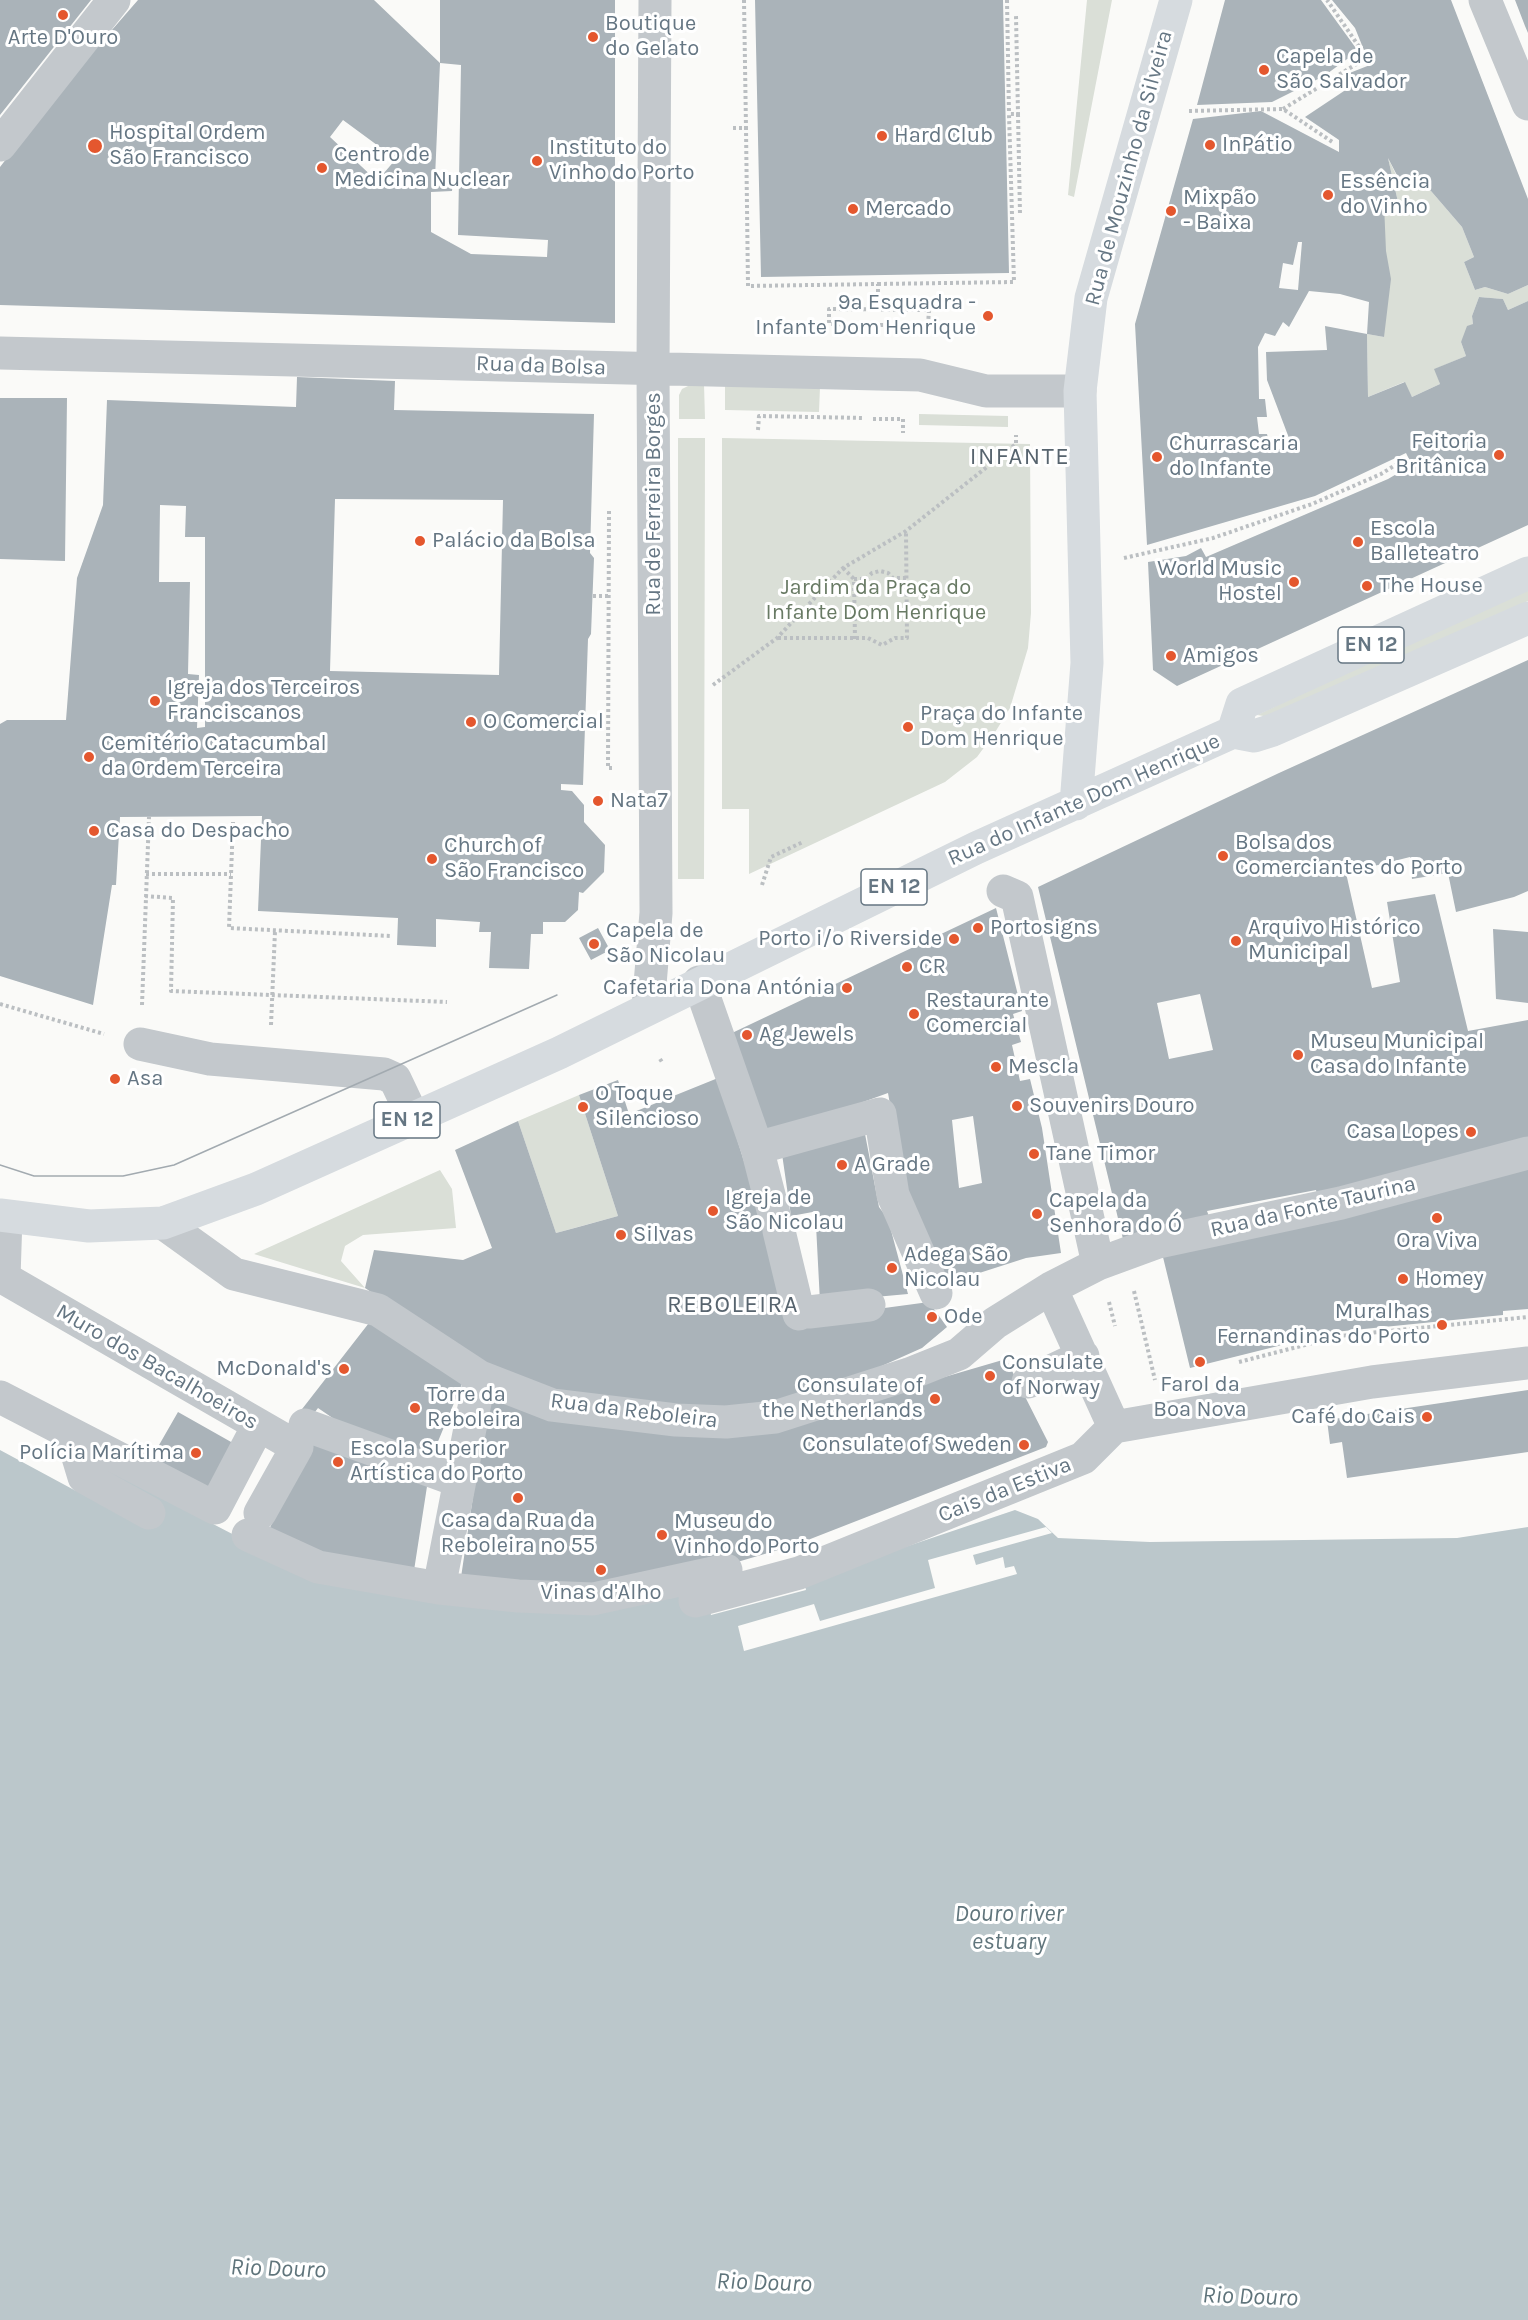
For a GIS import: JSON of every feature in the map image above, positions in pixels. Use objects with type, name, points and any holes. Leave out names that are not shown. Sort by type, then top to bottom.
[{"type":"main road","name":"Rua de Mouzinho da Silveira","points":[[1076,804],[1087,663],[1080,391],[1091,298],[1176,0]]},
{"type":"main road","name":"Rua do Infante Dom Henrique","points":[[1233,732],[1242,704],[1528,573]]},
{"type":"main road","name":"Rua do Infante Dom Henrique","points":[[3,1216],[89,1226],[163,1223],[256,1189],[558,1053],[976,848],[1233,732],[1254,736],[1273,730],[1528,618]]},
{"type":"street","points":[[0,145],[114,0]]},
{"type":"street","name":"Rua de Ferreira Borges","points":[[648,1008],[656,913],[653,369],[655,0]]},
{"type":"street","points":[[1485,0],[1528,104]]},
{"type":"street","name":"Rua da Bolsa","points":[[0,353],[920,375],[986,391],[1080,391]]},
{"type":"street","points":[[1003,891],[1017,897],[1098,1264]]},
{"type":"street","points":[[699,982],[757,1148],[777,1225],[804,1313],[874,1304]]},
{"type":"street","points":[[140,1044],[210,1059],[384,1074],[395,1079],[414,1117]]},
{"type":"street","points":[[757,1148],[880,1114],[893,1195],[936,1293]]},
{"type":"street","name":"Rua da Fonte Taurina","points":[[1051,1288],[1098,1264],[1158,1242],[1341,1203],[1528,1153]]},
{"type":"street","name":"Muro dos Bacalhoeiros","points":[[3,1216],[4,1278],[297,1447],[254,1524],[318,1567],[439,1588],[518,1596],[593,1599],[701,1577],[796,1551],[1056,1448]]},
{"type":"street","name":"Rua da Reboleira","points":[[163,1223],[234,1274],[378,1310],[480,1377],[552,1405],[676,1420],[726,1422],[775,1417],[909,1374],[959,1353],[995,1323],[1051,1288]]},
{"type":"street","points":[[1051,1288],[1114,1427],[1372,1382],[1528,1363]]},
{"type":"street","points":[[1028,1382],[1083,1356]]},
{"type":"street","points":[[439,1588],[480,1377]]},
{"type":"street","points":[[0,1397],[215,1508],[258,1426]]},
{"type":"street","points":[[305,1425],[459,1481]]},
{"type":"street","name":"Cais da Estiva","points":[[695,1601],[799,1574],[1083,1458],[1114,1427]]},
{"type":"street","points":[[71,1434],[84,1477],[149,1513]]},
{"type":"path","points":[[744,0],[748,286],[1014,282],[1007,0]]},
{"type":"path","points":[[1189,111],[1282,109],[1363,60],[1360,48],[1327,0]]},
{"type":"path","points":[[1016,16],[1020,214]]},
{"type":"path","points":[[1282,109],[1334,143]]},
{"type":"path","points":[[1009,114],[1018,114]]},
{"type":"path","points":[[733,128],[746,128]]},
{"type":"path","points":[[878,284],[878,309]]},
{"type":"path","points":[[829,309],[929,310],[928,325],[878,325],[829,324],[829,309]]},
{"type":"path","points":[[878,325],[878,336]]},
{"type":"path","points":[[758,430],[759,416],[864,418]]},
{"type":"path","points":[[873,419],[903,420],[903,433]]},
{"type":"path","points":[[713,685],[777,638],[843,568],[906,531],[1016,444],[1016,435]]},
{"type":"path","points":[[1085,563],[1131,557],[1213,538],[1312,504],[1381,474],[1405,459]]},
{"type":"path","points":[[608,766],[609,511]]},
{"type":"path","points":[[777,638],[868,638],[882,645],[895,638],[907,638],[906,531]]},
{"type":"path","points":[[843,568],[854,579],[855,639]]},
{"type":"path","points":[[854,579],[867,579],[872,573],[880,571],[893,578],[906,578]]},
{"type":"path","points":[[593,596],[608,596]]},
{"type":"path","points":[[142,1009],[149,816]]},
{"type":"path","points":[[233,822],[229,928],[391,936]]},
{"type":"path","points":[[762,885],[771,857],[803,842]]},
{"type":"path","points":[[146,874],[231,874]]},
{"type":"path","points":[[145,897],[173,898],[171,991],[447,1002]]},
{"type":"path","points":[[271,1028],[275,931]]},
{"type":"path","points":[[0,1004],[140,1044]]},
{"type":"path","points":[[1137,1305],[1156,1383]]},
{"type":"path","points":[[1236,1362],[1340,1336],[1528,1317]]},
{"type":"green space","points":[[1087,0],[1112,0],[1074,197],[1068,195]]},
{"type":"green space","points":[[1388,158],[1399,181],[1405,178],[1431,191],[1462,227],[1474,257],[1464,262],[1475,290],[1485,287],[1508,294],[1528,285],[1528,301],[1508,310],[1503,299],[1479,297],[1472,316],[1473,324],[1461,342],[1466,356],[1435,369],[1440,384],[1412,397],[1404,382],[1368,397],[1367,334],[1384,337],[1384,204],[1398,202]]},
{"type":"green space","points":[[704,384],[705,419],[679,419],[679,395],[682,389],[690,385]]},
{"type":"green space","points":[[725,384],[820,387],[819,412],[725,410]]},
{"type":"green space","points":[[919,414],[1008,416],[1008,427],[919,425]]},
{"type":"green space","name":"Jardim da Praça do Infante Dom Henrique","points":[[678,438],[705,438],[704,879],[678,879]]},
{"type":"green space","name":"Jardim da Praça do Infante Dom Henrique","points":[[722,438],[1030,444],[1031,613],[1028,648],[1010,708],[994,734],[977,757],[945,782],[749,874],[749,809],[722,809]]},
{"type":"green space","points":[[1528,586],[1528,601],[1270,717],[1257,715]]},
{"type":"green space","points":[[579,1095],[618,1216],[556,1233],[518,1121]]},
{"type":"green space","points":[[440,1170],[452,1189],[456,1228],[363,1235],[345,1246],[341,1261],[365,1288],[254,1254]]},
{"type":"water","name":"Douro river estuary","points":[[0,1450],[76,1491],[92,1461],[313,1576],[693,1593],[709,1607],[711,1615],[806,1590],[804,1581],[1015,1510],[1038,1519],[1058,1538],[1150,1542],[1457,1538],[1528,1527],[1528,2320],[0,2320]]},
{"type":"pier","points":[[1046,1527],[1052,1533],[973,1555],[976,1565],[1003,1557],[1005,1568],[1014,1566],[1017,1574],[744,1651],[738,1626],[814,1604],[820,1621],[935,1588],[928,1560]]},
{"type":"building","points":[[0,0],[91,0],[0,115]]},
{"type":"building","points":[[138,0],[374,0],[440,63],[440,0],[615,0],[615,323],[0,305],[0,167],[58,92]],"holes":[[[440,63],[461,65],[458,235],[548,240],[547,257],[471,254],[431,232],[431,192],[452,191],[453,178],[435,178]],[[343,120],[396,159],[377,181],[330,137]]]},
{"type":"building","name":"Hard Club","points":[[755,0],[1003,0],[1009,273],[761,277]]},
{"type":"building","points":[[1225,0],[1321,0],[1358,51],[1324,76],[1272,102],[1197,105]]},
{"type":"building","points":[[1332,0],[1451,0],[1528,199],[1528,285],[1508,294],[1485,287],[1475,290],[1464,262],[1474,257],[1462,227],[1431,191],[1405,178],[1400,181],[1388,158],[1398,202],[1384,204],[1386,251],[1391,279],[1384,337],[1367,334],[1368,397],[1405,382],[1412,397],[1440,384],[1434,369],[1466,356],[1461,342],[1467,326],[1473,324],[1472,316],[1479,297],[1503,299],[1508,310],[1528,301],[1528,525],[1177,686],[1153,670],[1148,562],[1186,556],[1201,548],[1206,557],[1388,479],[1412,465],[1406,453],[1315,496],[1147,545],[1135,324],[1193,119],[1261,111],[1339,152],[1339,140],[1305,117],[1356,83],[1347,74],[1370,65],[1355,28]],"holes":[[[1298,242],[1302,242],[1298,290],[1279,288],[1283,263],[1293,265]],[[1309,291],[1340,294],[1369,302],[1367,334],[1325,326],[1327,350],[1266,352],[1267,380],[1292,446],[1271,451],[1267,434],[1259,434],[1257,417],[1267,417],[1265,399],[1259,399],[1258,347],[1265,333],[1275,336],[1283,322],[1289,327]]]},
{"type":"building","points":[[1515,0],[1528,0],[1528,33],[1525,26]]},
{"type":"building","points":[[297,377],[395,381],[394,410],[594,414],[590,553],[594,558],[591,634],[588,639],[583,785],[561,784],[561,790],[572,791],[584,805],[584,822],[605,845],[604,872],[583,893],[579,892],[578,910],[565,922],[543,922],[543,934],[531,934],[529,969],[489,968],[491,932],[479,932],[480,922],[436,919],[436,947],[397,945],[398,918],[258,911],[262,816],[120,817],[116,885],[112,885],[93,1005],[0,976],[0,724],[7,720],[66,720],[77,578],[103,505],[107,400],[296,407]],"holes":[[[335,499],[503,500],[499,675],[330,671]],[[160,505],[186,506],[185,537],[205,537],[205,727],[197,728],[199,675],[188,674],[190,582],[159,582]]]},
{"type":"building","points":[[0,398],[67,398],[65,561],[0,559]]},
{"type":"building","points":[[1528,660],[1528,891],[1514,897],[1456,912],[1448,873],[1412,879],[1410,857],[1346,873],[1372,988],[1400,982],[1387,902],[1435,894],[1468,1031],[1528,1020],[1528,1137],[1318,1198],[1316,1190],[1207,1211],[1210,1219],[1123,1239],[1038,887],[1279,773]],"holes":[[[1200,994],[1213,1050],[1169,1059],[1157,1003]]]},
{"type":"building","points":[[996,908],[1022,1011],[1013,1014],[1021,1042],[1012,1045],[1020,1081],[1030,1079],[1042,1128],[1061,1253],[1026,1258],[945,1284],[907,1201],[888,1093],[769,1136],[732,1033]],"holes":[[[973,1116],[982,1183],[959,1188],[952,1120]]]},
{"type":"building","name":"Capela de São Nicolau","points":[[598,928],[610,950],[591,960],[579,938]]},
{"type":"building","points":[[1493,929],[1528,932],[1528,1003],[1496,999]]},
{"type":"building","points":[[718,1078],[762,1219],[788,1321],[929,1302],[947,1327],[922,1348],[857,1377],[724,1417],[555,1398],[482,1365],[365,1288],[374,1250],[463,1260],[492,1248],[455,1150],[518,1121],[556,1233],[582,1226],[618,1216],[579,1095],[618,1080],[629,1114]]},
{"type":"building","points":[[865,1134],[879,1207],[888,1219],[908,1294],[820,1302],[816,1225],[818,1211],[791,1216],[781,1147]]},
{"type":"building","points":[[1528,1158],[1528,1309],[1503,1311],[1503,1315],[1334,1332],[1190,1368],[1162,1253]]},
{"type":"building","name":"Escola Superior Artística do Porto","points":[[372,1319],[464,1379],[429,1463],[359,1436],[318,1408],[305,1425],[428,1480],[413,1577],[265,1537],[292,1485],[292,1422]]},
{"type":"building","points":[[1006,1359],[1048,1442],[1046,1447],[795,1545],[700,1573],[629,1588],[460,1584],[489,1389],[621,1422],[924,1383]]},
{"type":"building","points":[[1528,1390],[1528,1452],[1347,1478],[1342,1442],[1330,1444],[1327,1420]]},
{"type":"building","name":"Polícia Marítima","points":[[178,1412],[240,1447],[214,1492],[151,1459]]},
{"type":"tram line","points":[[0,1165],[34,1176],[123,1176],[174,1165],[557,995]]},
{"type":"place","name":"Arte D'Ouro","points":[[63,15]]},
{"type":"place","name":"Boutique do Gelato","points":[[593,37]]},
{"type":"place","name":"Capela de São Salvador","points":[[1264,70]]},
{"type":"place","name":"Hard Club","points":[[882,136]]},
{"type":"place","name":"InPátio","points":[[1210,145]]},
{"type":"place","name":"Hospital Ordem São Francisco","points":[[95,146]]},
{"type":"place","name":"Instituto do Vinho do Porto","points":[[537,161]]},
{"type":"place","name":"Centro de Medicina Nuclear","points":[[322,168]]},
{"type":"place","name":"Essência do Vinho","points":[[1328,195]]},
{"type":"place","name":"Mercado","points":[[853,209]]},
{"type":"place","name":"Mixpão - Baixa","points":[[1171,211]]},
{"type":"place","name":"9ª Esquadra - Infante Dom Henrique","points":[[988,316]]},
{"type":"place","name":"Feitoria Britânica","points":[[1499,455]]},
{"type":"place","name":"Churrascaria do Infante","points":[[1157,457]]},
{"type":"place","name":"Palácio da Bolsa","points":[[420,541]]},
{"type":"place","name":"Escola Balleteatro","points":[[1358,542]]},
{"type":"place","name":"World Music Hostel","points":[[1294,582]]},
{"type":"place","name":"The House","points":[[1367,586]]},
{"type":"place","name":"Amigos","points":[[1171,656]]},
{"type":"place","name":"Igreja dos Terceiros Franciscanos","points":[[155,701]]},
{"type":"place","name":"O Comercial","points":[[471,722]]},
{"type":"place","name":"Praça do Infante Dom Henrique","points":[[908,727]]},
{"type":"place","name":"Cemitério Catacumbal da Ordem Terceira","points":[[89,757]]},
{"type":"place","name":"Nata7","points":[[598,801]]},
{"type":"place","name":"Casa do Despacho","points":[[94,831]]},
{"type":"place","name":"Bolsa dos Comerciantes do Porto","points":[[1223,856]]},
{"type":"place","name":"Church of São Francisco","points":[[432,859]]},
{"type":"place","name":"Portosigns","points":[[978,928]]},
{"type":"place","name":"Porto i/o Riverside","points":[[954,939]]},
{"type":"place","name":"Arquivo Histórico Municipal","points":[[1236,941]]},
{"type":"place","name":"Capela de São Nicolau","points":[[594,944]]},
{"type":"place","name":"CR","points":[[907,967]]},
{"type":"place","name":"Cafetaria Dona Antónia","points":[[847,988]]},
{"type":"place","name":"Restaurante Comercial","points":[[914,1014]]},
{"type":"place","name":"Ag Jewels","points":[[747,1035]]},
{"type":"place","name":"Museu Municipal Casa do Infante","points":[[1298,1055]]},
{"type":"place","name":"Mescla","points":[[996,1067]]},
{"type":"place","name":"Asa","points":[[115,1079]]},
{"type":"place","name":"Souvenirs Douro","points":[[1017,1106]]},
{"type":"place","name":"O Toque Silencioso","points":[[583,1107]]},
{"type":"place","name":"Casa Lopes","points":[[1471,1132]]},
{"type":"place","name":"Tane Timor","points":[[1034,1154]]},
{"type":"place","name":"A Grade","points":[[842,1165]]},
{"type":"place","name":"Igreja de São Nicolau","points":[[713,1211]]},
{"type":"place","name":"Capela da Senhora do Ó","points":[[1037,1214]]},
{"type":"place","name":"Ora Viva","points":[[1437,1218]]},
{"type":"place","name":"Silvas","points":[[621,1235]]},
{"type":"place","name":"Adega São Nicolau","points":[[892,1268]]},
{"type":"place","name":"Homey","points":[[1403,1279]]},
{"type":"place","name":"Ode","points":[[932,1317]]},
{"type":"place","name":"Muralhas Fernandinas do Porto","points":[[1442,1325]]},
{"type":"place","name":"Farol da Boa Nova","points":[[1200,1362]]},
{"type":"place","name":"McDonald's","points":[[344,1369]]},
{"type":"place","name":"Consulate of Norway","points":[[990,1376]]},
{"type":"place","name":"Consulate of the Netherlands","points":[[935,1399]]},
{"type":"place","name":"Torre da Reboleira","points":[[415,1408]]},
{"type":"place","name":"Café do Cais","points":[[1427,1417]]},
{"type":"place","name":"Consulate of Sweden","points":[[1024,1445]]},
{"type":"place","name":"Polícia Marítima","points":[[196,1453]]},
{"type":"place","name":"Escola Superior Artística do Porto","points":[[338,1462]]},
{"type":"place","name":"Casa da Rua da Reboleira nº 55","points":[[518,1498]]},
{"type":"place","name":"Museu do Vinho do Porto","points":[[662,1535]]},
{"type":"place","name":"Vinas d'Alho","points":[[601,1570]]},
{"type":"district","name":"INFANTE","points":[[1020,457]]},
{"type":"district","name":"REBOLEIRA","points":[[733,1305]]},
{"type":"water label","name":"Rio Douro","points":[[278,2269]]},
{"type":"water label","name":"Rio Douro","points":[[764,2283]]},
{"type":"water label","name":"Rio Douro","points":[[1250,2297]]}]
